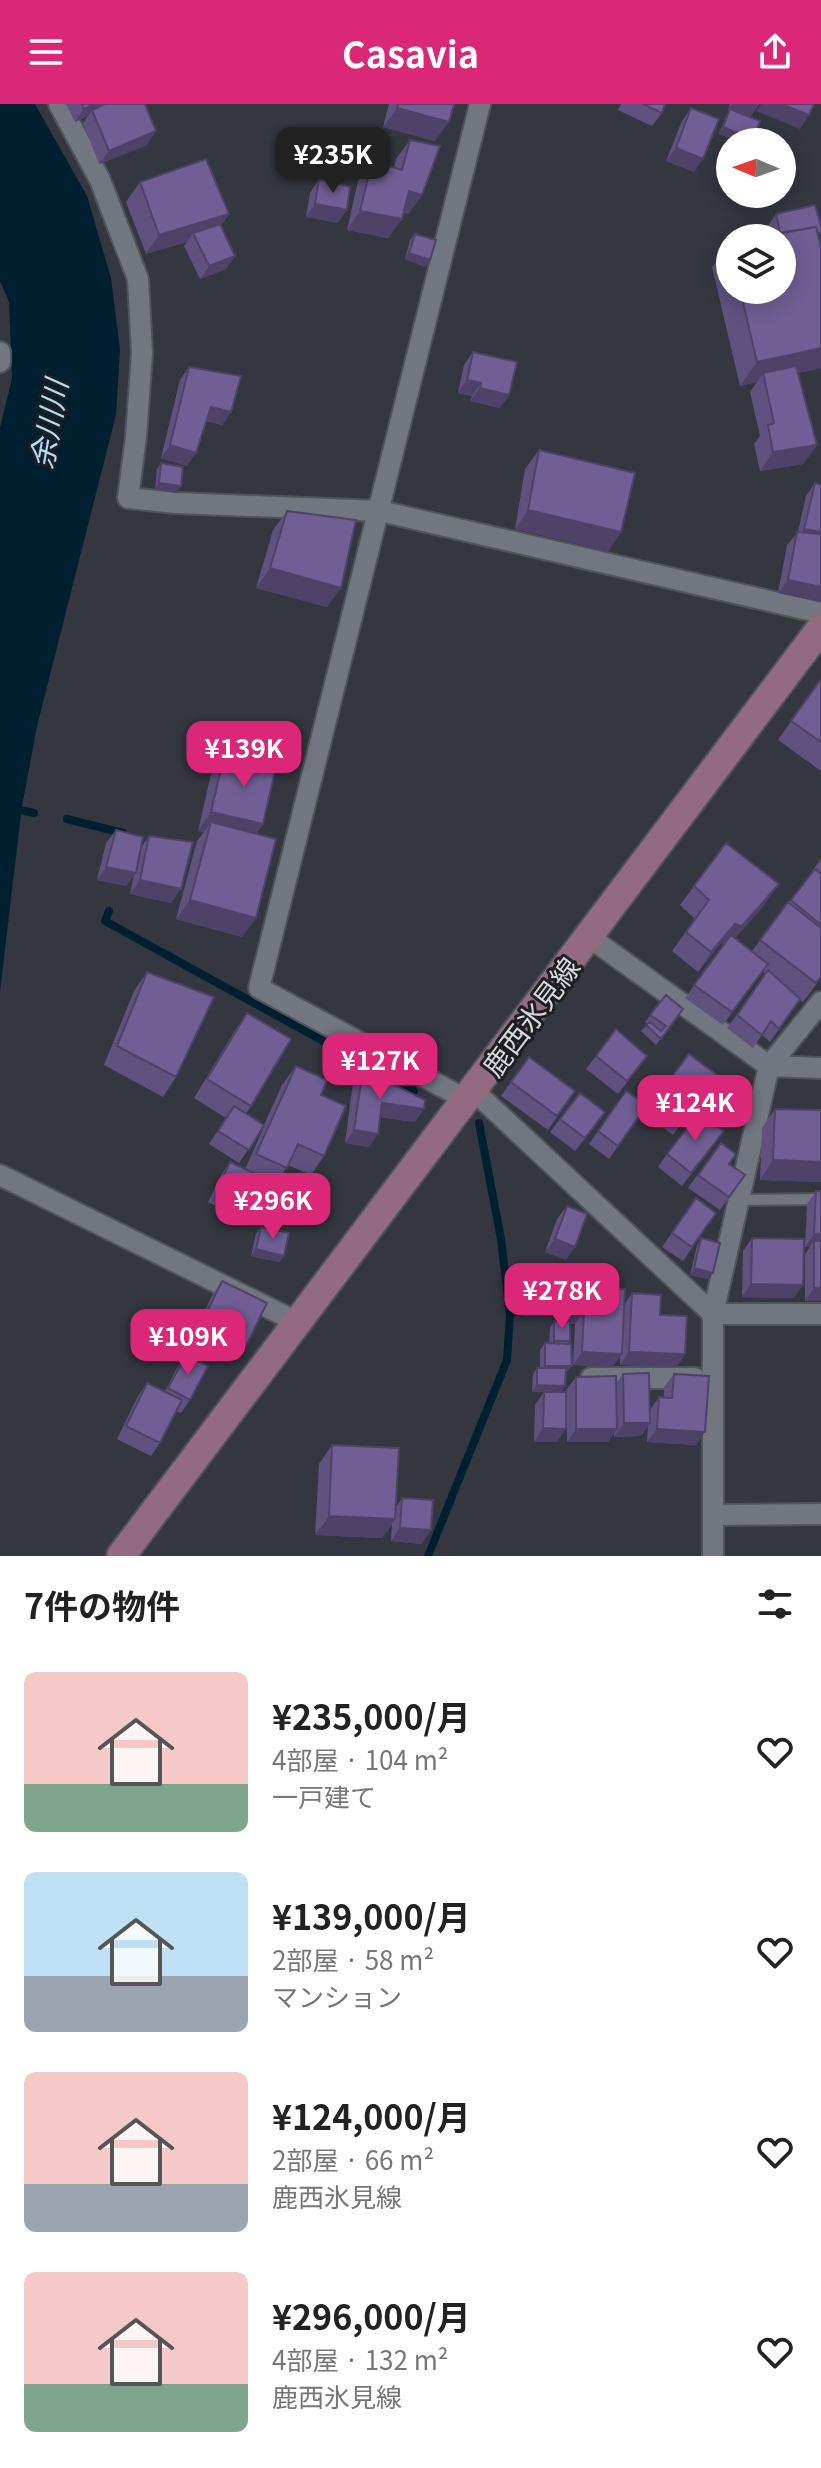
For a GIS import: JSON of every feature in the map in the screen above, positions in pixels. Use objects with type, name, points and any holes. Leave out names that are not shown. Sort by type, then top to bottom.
[{"type":"main road","name":"鹿西氷見線","points":[[121,1556],[821,628]]},
{"type":"street","points":[[59,104],[100,180],[138,279],[142,353],[128,498],[176,503],[380,511],[821,613]]},
{"type":"street","points":[[480,104],[259,988],[470,1095],[713,1314],[821,1314]]},
{"type":"street","points":[[0,352],[0,362]]},
{"type":"street","points":[[589,937],[769,1066],[821,1068]]},
{"type":"street","points":[[713,1556],[713,1314],[769,1066],[821,1002]]},
{"type":"street","points":[[0,1175],[297,1322]]},
{"type":"street","points":[[587,1378],[713,1378]]},
{"type":"street","points":[[713,1515],[821,1514]]},
{"type":"lane","points":[[740,1200],[821,1199]]},
{"type":"water","name":"余川川","points":[[0,104],[35,104],[87,196],[111,278],[120,350],[116,415],[37,726],[22,806],[0,991],[0,428],[12,378],[9,302],[0,281]]},
{"type":"building","points":[[105,104],[145,104],[156,131],[109,151],[92,110]]},
{"type":"building","points":[[398,104],[454,104],[449,122],[397,108]]},
{"type":"building","points":[[643,104],[665,104],[662,113]]},
{"type":"building","points":[[781,104],[814,104],[809,115]]},
{"type":"building","points":[[691,108],[719,119],[703,159],[676,148]]},
{"type":"building","points":[[730,109],[760,121],[758,128],[723,127]]},
{"type":"building","points":[[410,140],[440,146],[422,195],[409,191],[402,219],[360,211],[372,161],[402,170]]},
{"type":"building","points":[[206,159],[229,214],[159,235],[140,182]]},
{"type":"building","points":[[319,179],[350,187],[347,210],[315,204]]},
{"type":"building","points":[[815,205],[821,233],[816,227],[796,230],[796,224],[778,224],[776,214]]},
{"type":"building","points":[[220,224],[235,256],[209,266],[193,233]]},
{"type":"building","points":[[816,227],[821,247],[821,348],[757,362],[743,304],[796,304],[796,231]]},
{"type":"building","points":[[415,234],[436,240],[430,260],[409,253]]},
{"type":"building","points":[[473,352],[517,362],[509,395],[480,388],[481,383],[467,380]]},
{"type":"building","points":[[796,366],[817,445],[773,452],[768,425],[774,423],[763,373]]},
{"type":"building","points":[[189,367],[241,376],[231,412],[211,407],[196,453],[170,445]]},
{"type":"building","points":[[539,450],[635,473],[621,532],[528,510]]},
{"type":"building","points":[[161,463],[183,467],[181,486],[159,483]]},
{"type":"building","points":[[815,483],[821,485],[821,532],[804,529]]},
{"type":"building","points":[[287,511],[356,520],[341,588],[270,568]]},
{"type":"building","points":[[797,532],[821,534],[821,587],[788,580]]},
{"type":"building","points":[[821,679],[821,742],[791,721]]},
{"type":"building","points":[[224,755],[276,766],[263,824],[211,812]]},
{"type":"building","points":[[211,822],[276,839],[256,918],[190,900]]},
{"type":"building","points":[[116,830],[143,837],[136,873],[106,867]]},
{"type":"building","points":[[149,836],[193,842],[181,889],[140,880]]},
{"type":"building","points":[[726,843],[779,884],[742,926],[735,924],[711,952],[686,932],[709,900],[694,886]]},
{"type":"building","points":[[815,869],[821,874],[821,925],[791,900]]},
{"type":"building","points":[[788,902],[821,928],[821,977],[816,983],[760,940]]},
{"type":"building","points":[[731,935],[768,964],[732,1012],[694,985]]},
{"type":"building","points":[[768,970],[800,999],[779,1029],[771,1021],[762,1035],[737,1015]]},
{"type":"building","points":[[147,972],[214,997],[176,1077],[117,1046]]},
{"type":"building","points":[[666,995],[683,1009],[661,1039],[646,1025],[650,1022],[661,1031],[666,1026],[650,1015]]},
{"type":"building","points":[[247,1013],[291,1039],[251,1106],[207,1079]]},
{"type":"building","points":[[616,1029],[647,1056],[627,1081],[596,1056]]},
{"type":"building","points":[[689,1054],[717,1075],[682,1121],[654,1100]]},
{"type":"building","points":[[529,1057],[575,1091],[557,1116],[511,1082]]},
{"type":"building","points":[[296,1066],[327,1080],[321,1095],[346,1106],[324,1156],[298,1144],[287,1168],[256,1154]]},
{"type":"building","points":[[363,1069],[425,1100],[424,1109],[382,1103],[378,1134],[354,1130]]},
{"type":"building","points":[[626,1091],[647,1105],[618,1146],[598,1131]]},
{"type":"building","points":[[580,1093],[605,1112],[585,1138],[560,1119]]},
{"type":"building","points":[[234,1106],[264,1125],[249,1150],[218,1131]]},
{"type":"building","points":[[775,1109],[821,1110],[821,1162],[773,1160]]},
{"type":"building","points":[[699,1113],[724,1131],[691,1173],[667,1154]]},
{"type":"building","points":[[721,1143],[736,1154],[729,1164],[745,1175],[729,1197],[698,1175]]},
{"type":"building","points":[[230,1162],[262,1177],[249,1204],[217,1189]]},
{"type":"building","points":[[816,1191],[821,1191],[821,1234],[814,1234]]},
{"type":"building","points":[[696,1198],[716,1213],[692,1247],[672,1233]]},
{"type":"building","points":[[567,1206],[587,1214],[575,1247],[555,1239]]},
{"type":"building","points":[[261,1227],[289,1233],[284,1256],[256,1249]]},
{"type":"building","points":[[701,1238],[720,1243],[713,1273],[694,1268]]},
{"type":"building","points":[[752,1238],[804,1239],[803,1285],[751,1284]]},
{"type":"building","points":[[814,1241],[821,1241],[821,1288],[814,1288]]},
{"type":"building","points":[[222,1281],[267,1303],[246,1346],[201,1324]]},
{"type":"building","points":[[568,1287],[625,1289],[622,1354],[582,1352],[584,1311],[567,1310]]},
{"type":"building","points":[[632,1293],[661,1295],[660,1315],[687,1316],[685,1354],[629,1352]]},
{"type":"building","points":[[554,1321],[570,1321],[570,1341],[554,1341]]},
{"type":"building","points":[[545,1343],[571,1344],[572,1366],[545,1366]]},
{"type":"building","points":[[186,1355],[208,1366],[190,1400],[168,1388]]},
{"type":"building","points":[[537,1368],[566,1368],[565,1386],[537,1385]]},
{"type":"building","points":[[649,1373],[650,1423],[624,1423],[623,1374]]},
{"type":"building","points":[[674,1374],[709,1376],[705,1432],[657,1429],[659,1397],[672,1398]]},
{"type":"building","points":[[616,1376],[617,1429],[576,1429],[576,1377]]},
{"type":"building","points":[[147,1383],[182,1400],[160,1443],[126,1426]]},
{"type":"building","points":[[544,1392],[566,1392],[566,1429],[543,1428]]},
{"type":"building","points":[[332,1445],[399,1448],[395,1519],[329,1516]]},
{"type":"building","points":[[402,1498],[433,1500],[431,1530],[400,1528]]},
{"type":"waterway","points":[[0,806],[34,813]]},
{"type":"waterway","points":[[67,819],[123,833]]},
{"type":"waterway","points":[[109,911],[105,921],[414,1091]]},
{"type":"waterway","points":[[428,1556],[507,1360],[510,1315],[501,1239],[479,1123]]}]
